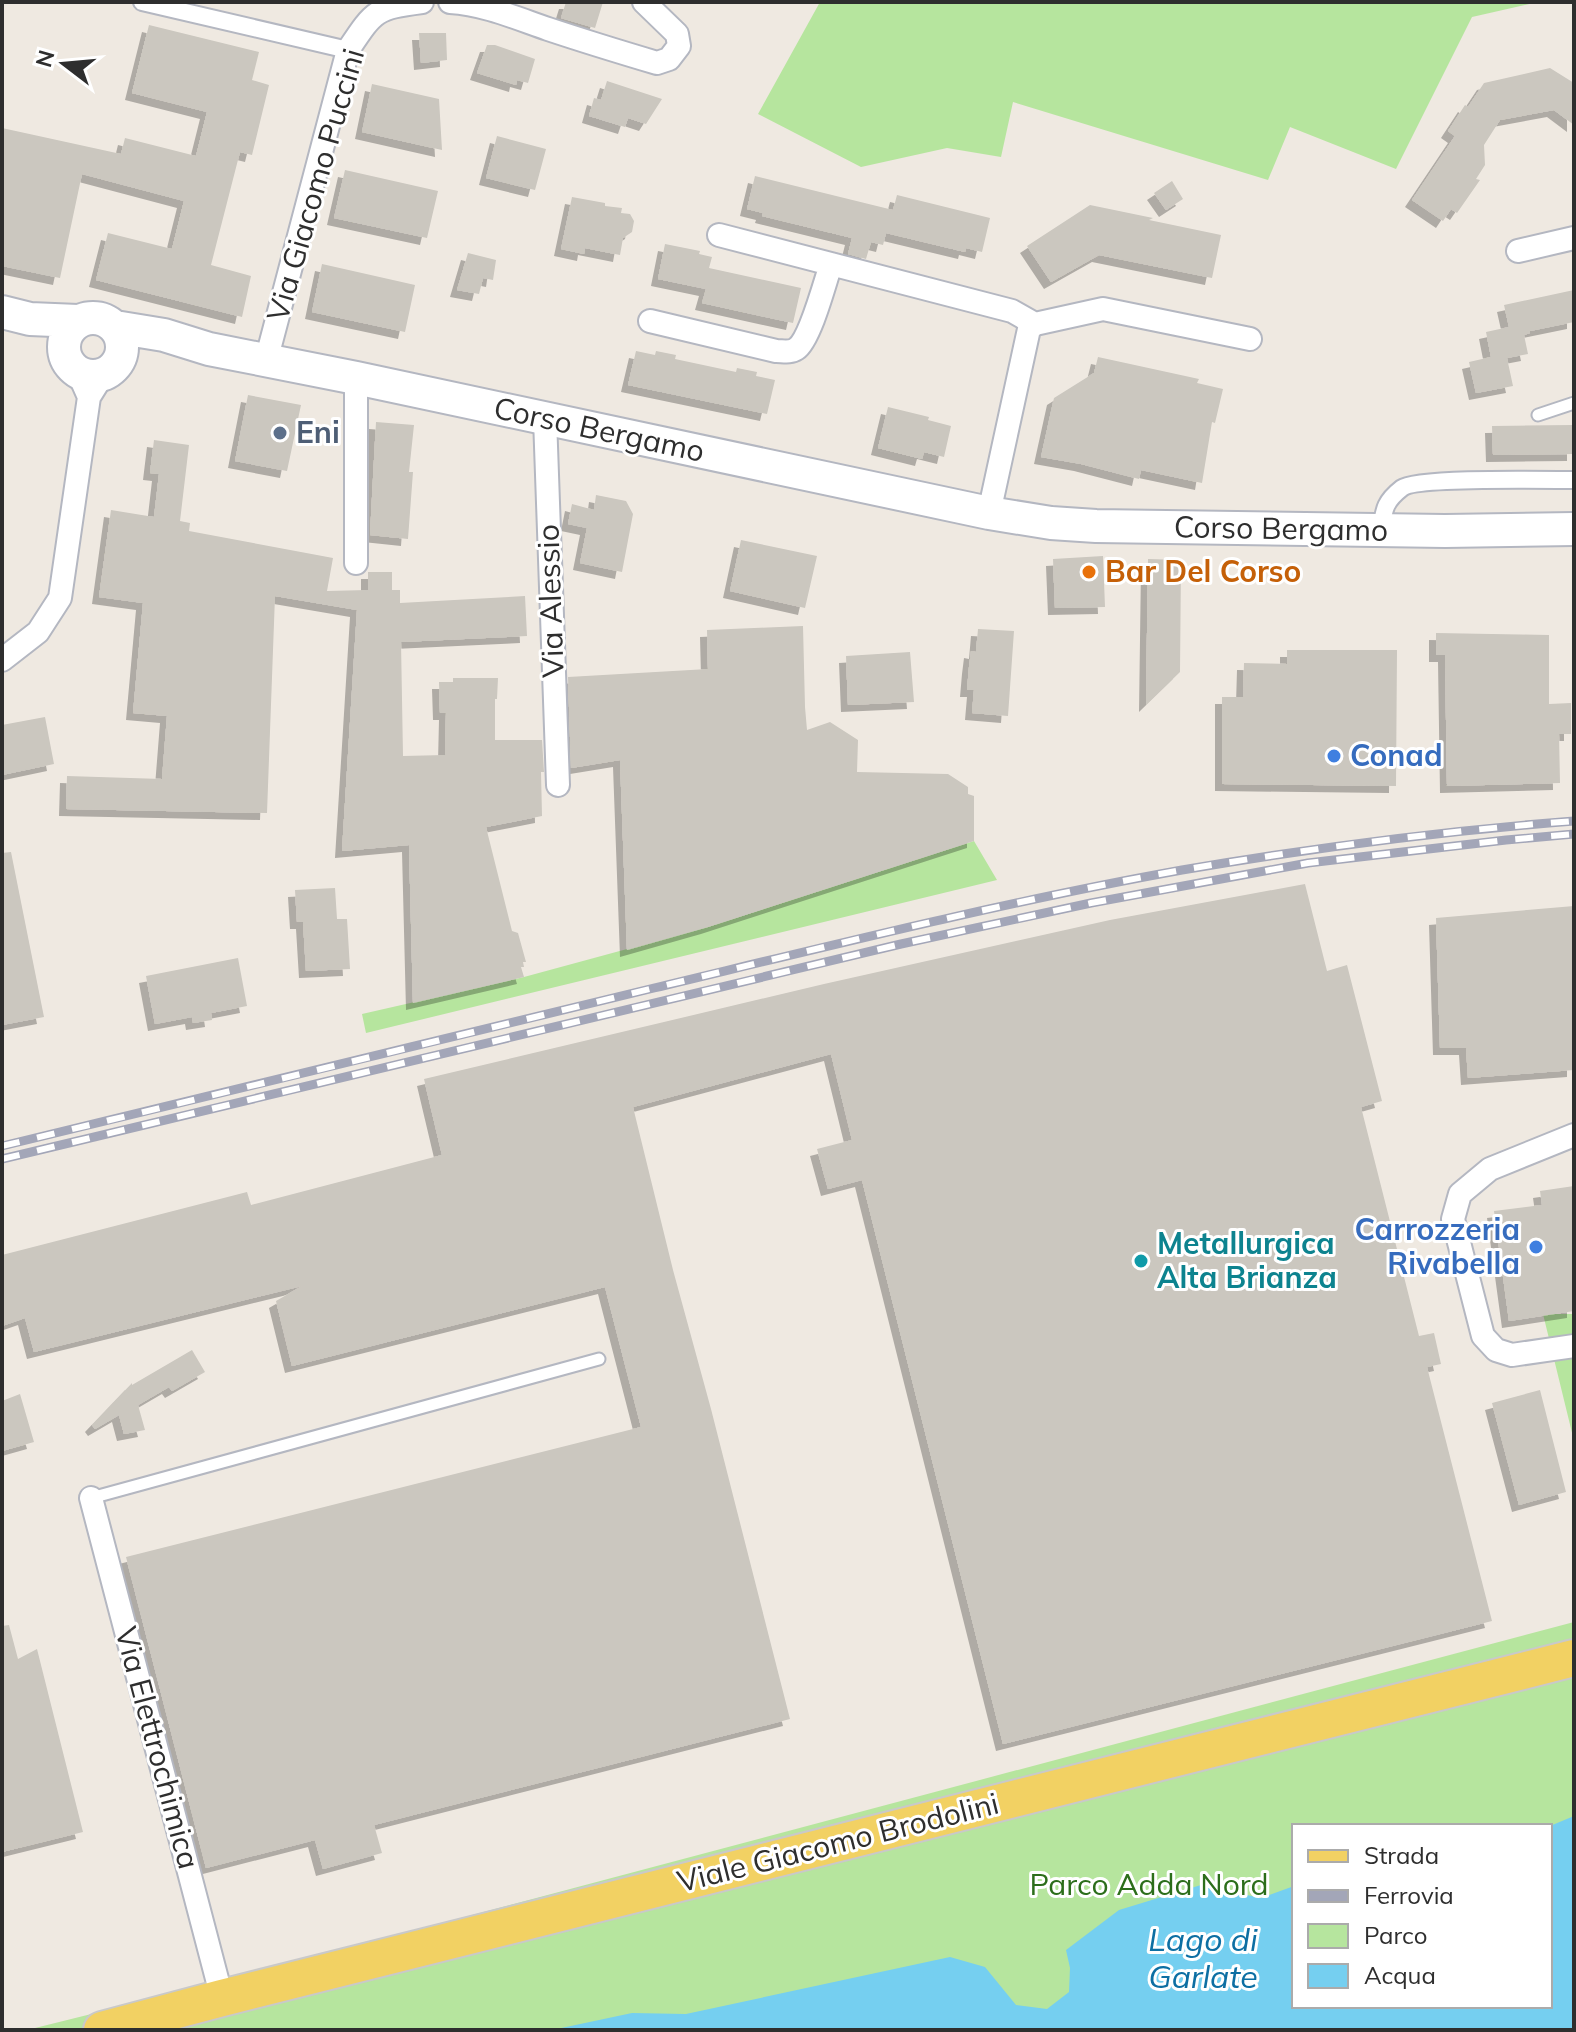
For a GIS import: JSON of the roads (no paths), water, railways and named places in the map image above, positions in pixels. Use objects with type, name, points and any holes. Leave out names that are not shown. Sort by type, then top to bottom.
[{"type":"main road","name":"Corso Bergamo","points":[[16,315],[107,321],[95,364]]},
{"type":"main road","points":[[16,315],[95,364]]},
{"type":"main road","name":"Corso Bergamo","points":[[95,364],[144,349],[209,349],[989,513],[1051,523],[1381,530],[1574,529]]},
{"type":"main road","name":"Viale Giacomo Brodolini","points":[[102,2030],[1574,1658]]},
{"type":"street","points":[[142,2],[348,50]]},
{"type":"street","name":"Via Giacomo Puccini","points":[[266,361],[348,50],[378,12],[396,5],[422,2]]},
{"type":"street","points":[[450,2],[490,10],[657,63],[669,59],[679,46],[677,34],[644,2]]},
{"type":"street","points":[[719,235],[1012,311],[1035,324]]},
{"type":"street","points":[[1518,251],[1574,238]]},
{"type":"street","points":[[650,321],[776,351],[792,351],[799,347],[810,328],[831,264]]},
{"type":"street","points":[[989,513],[1029,329],[1035,324],[1103,309],[1250,339]]},
{"type":"street","points":[[2,660],[38,632],[60,598],[95,364]]},
{"type":"street","points":[[356,378],[356,563]]},
{"type":"street","name":"Via Alessio","points":[[545,418],[558,785]]},
{"type":"street","points":[[1381,530],[1385,506],[1404,486],[1447,481],[1574,480]]},
{"type":"street","points":[[1574,1135],[1490,1169],[1460,1194],[1453,1219],[1483,1336],[1496,1350],[1512,1355],[1574,1346]]},
{"type":"street","name":"Via Elettrochimica","points":[[91,1498],[222,1998]]},
{"type":"lane","points":[[1538,415],[1574,403]]},
{"type":"lane","points":[[91,1498],[599,1359]]},
{"type":"water","name":"Lago di Garlate","points":[[1574,1816],[1574,2030],[552,2030],[632,2013],[686,2014],[950,1957],[985,1967],[1016,2005],[1047,2009],[1069,1992],[1070,1968],[1066,1950],[1119,1910],[1201,1885],[1261,1898],[1292,1887],[1292,2008],[1552,2008],[1552,1825]]},
{"type":"railway","points":[[2,1146],[1049,896],[1182,870],[1328,847],[1574,821]]},
{"type":"railway","points":[[2,1159],[901,944],[1091,903],[1308,863],[1574,834]]},
{"type":"place","name":"Eni","points":[[280,433]]},
{"type":"place","name":"Bar Del Corso","points":[[1089,572]]},
{"type":"place","name":"Conad","points":[[1334,756]]},
{"type":"place","name":"Carrozzeria Rivabella","points":[[1536,1247]]},
{"type":"place","name":"Metallurgica Alta Brianza","points":[[1141,1261]]},
{"type":"park label","name":"Parco Adda Nord","points":[[1149,1885]]}]
